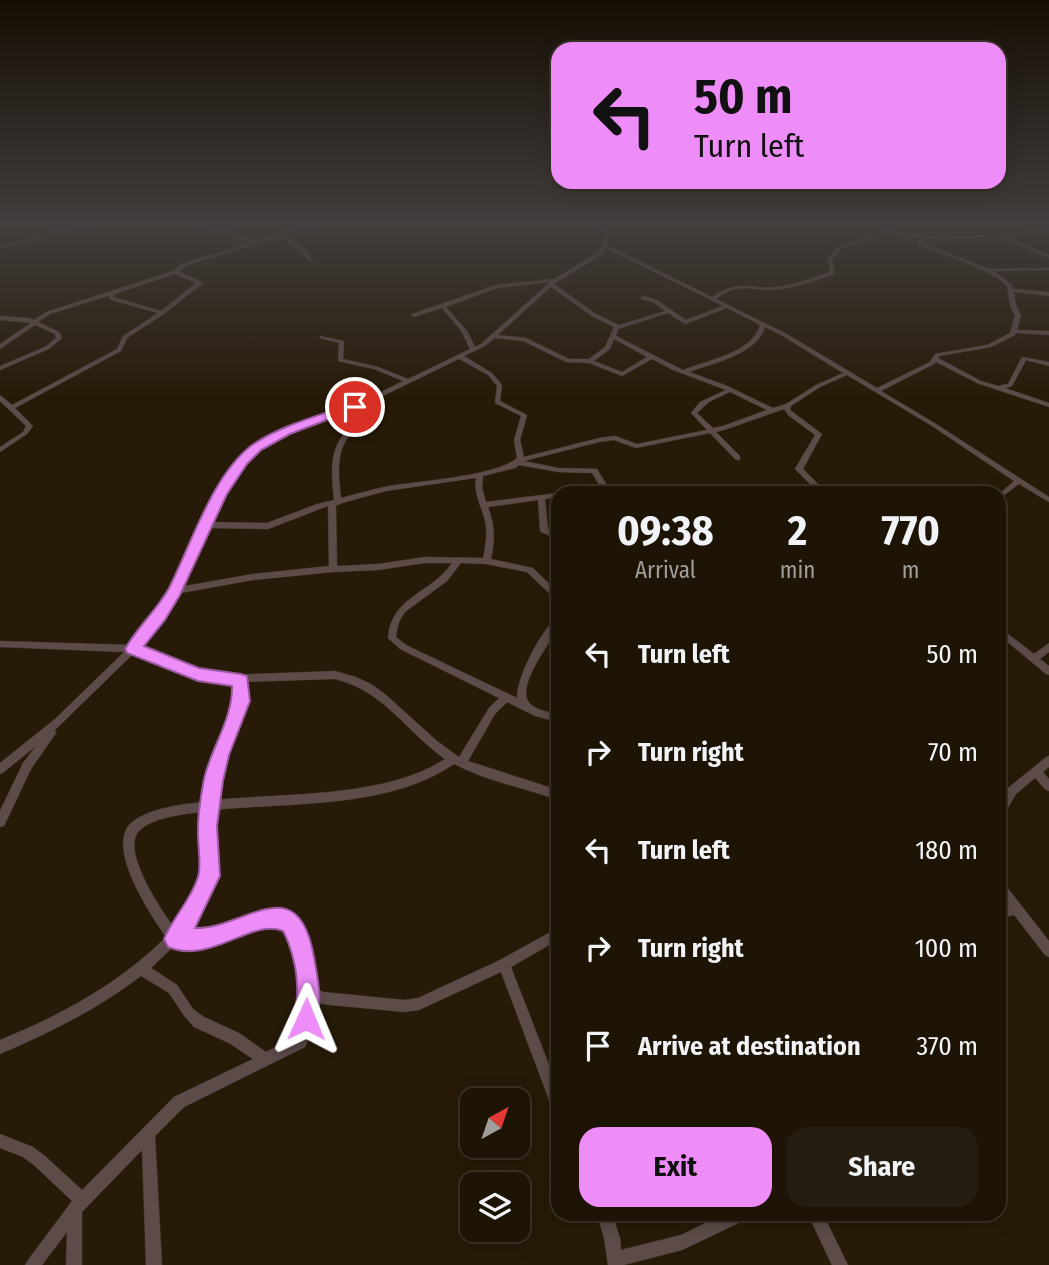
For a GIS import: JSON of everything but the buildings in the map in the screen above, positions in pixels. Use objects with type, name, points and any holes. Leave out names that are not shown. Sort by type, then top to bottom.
[{"type":"street","points":[[0,347],[52,312],[152,280]]},
{"type":"street","points":[[13,407],[118,350],[125,337],[199,284],[193,280]]},
{"type":"street","points":[[0,769],[58,722],[133,649],[160,616],[175,591],[229,479],[252,451],[286,432],[376,397],[406,380],[473,350],[495,336],[557,280]]},
{"type":"street","points":[[676,280],[728,306],[847,373],[1049,500]]},
{"type":"street","points":[[713,298],[737,285],[764,289],[782,288],[809,280]]},
{"type":"street","points":[[876,391],[920,369],[939,354],[999,343],[1012,336],[1018,316],[1012,301],[1012,290],[1005,280]]},
{"type":"street","points":[[414,314],[496,287],[554,282],[594,315],[618,327]]},
{"type":"street","points":[[1012,290],[1049,294]]},
{"type":"street","points":[[113,293],[110,297],[113,299],[162,313]]},
{"type":"street","points":[[643,298],[655,302],[687,322],[728,306]]},
{"type":"street","points":[[443,306],[465,332],[473,350]]},
{"type":"street","points":[[590,361],[606,350],[618,327],[668,311]]},
{"type":"street","points":[[0,318],[37,323],[57,333],[56,341],[0,368]]},
{"type":"street","points":[[683,372],[753,343],[763,331],[763,325]]},
{"type":"street","points":[[1013,331],[1049,333]]},
{"type":"street","points":[[495,336],[524,339],[570,362],[590,361],[623,374],[651,357]]},
{"type":"street","points":[[612,336],[683,372],[723,386],[728,391],[773,411]]},
{"type":"street","points":[[322,337],[342,342],[340,360],[376,368],[406,380]]},
{"type":"street","points":[[459,356],[495,378],[500,386],[497,402],[524,415],[517,440],[520,462]]},
{"type":"street","points":[[999,388],[1010,385],[1024,358],[1049,364]]},
{"type":"street","points":[[935,359],[975,381],[1049,405]]},
{"type":"street","points":[[206,525],[268,526],[386,489],[480,475],[599,440],[615,438],[636,446],[713,430],[788,405],[818,386],[847,373]]},
{"type":"street","points":[[728,391],[712,397],[694,413],[738,458]]},
{"type":"street","points":[[0,397],[13,407],[29,429],[0,450]]},
{"type":"street","points":[[333,569],[335,474],[342,441],[374,411],[376,397]]},
{"type":"street","points":[[788,405],[790,414],[819,433],[799,469],[817,486]]},
{"type":"street","points":[[520,462],[558,470],[594,471],[603,486]]},
{"type":"street","points":[[480,475],[478,486],[490,525],[486,561]]},
{"type":"street","points":[[1006,491],[1018,481]]},
{"type":"street","points":[[483,505],[551,496]]},
{"type":"street","points":[[541,497],[544,530],[551,534]]},
{"type":"street","points":[[175,591],[253,577],[378,567],[425,560],[486,561],[530,570],[551,587]]},
{"type":"street","points":[[458,561],[442,581],[399,612],[394,622],[392,638],[403,647],[529,708],[551,716]]},
{"type":"street","points":[[529,708],[523,702],[521,694],[524,682],[538,651],[551,632]]},
{"type":"street","points":[[1006,635],[1049,671]]},
{"type":"street","points":[[0,644],[133,649],[198,674],[241,681],[264,677],[335,675],[362,682],[458,761],[551,793]]},
{"type":"street","points":[[1035,658],[1049,647]]},
{"type":"street","points":[[0,1047],[39,1032],[142,970],[175,939],[191,916],[209,876],[207,826],[210,806],[220,755],[241,701],[241,681]]},
{"type":"street","points":[[175,939],[132,866],[131,833],[134,826],[152,817],[210,806],[352,794],[439,770],[458,761],[492,711],[506,697]]},
{"type":"street","points":[[0,822],[27,766],[58,722]]},
{"type":"street","points":[[1006,801],[1012,791],[1049,761]]},
{"type":"street","points":[[1036,772],[1049,786]]},
{"type":"street","points":[[1006,896],[1049,951]]},
{"type":"street","points":[[1006,911],[1015,909]]},
{"type":"street","points":[[33,1265],[78,1204],[179,1102],[297,1044],[305,1036],[309,991],[298,933],[284,920],[272,917],[258,919],[208,940],[175,939]]},
{"type":"street","points":[[309,991],[321,998],[404,1006],[430,999],[504,964],[551,938]]},
{"type":"street","points":[[504,964],[551,1087]]},
{"type":"street","points":[[142,970],[173,989],[189,1013],[200,1022],[234,1038],[265,1060]]},
{"type":"street","points":[[148,1135],[154,1265]]},
{"type":"street","points":[[0,1141],[28,1152],[40,1161],[78,1204],[74,1265]]},
{"type":"street","points":[[606,1221],[616,1262],[682,1242],[728,1221]]},
{"type":"street","points":[[817,1221],[840,1265]]},
{"type":"route","points":[[306,1019],[309,991],[300,940],[295,927],[290,923],[272,917],[258,919],[208,940],[175,939],[191,916],[209,876],[207,826],[213,781],[241,701],[241,681],[198,674],[133,649],[160,616],[233,472],[252,451],[302,425],[355,407]]}]
